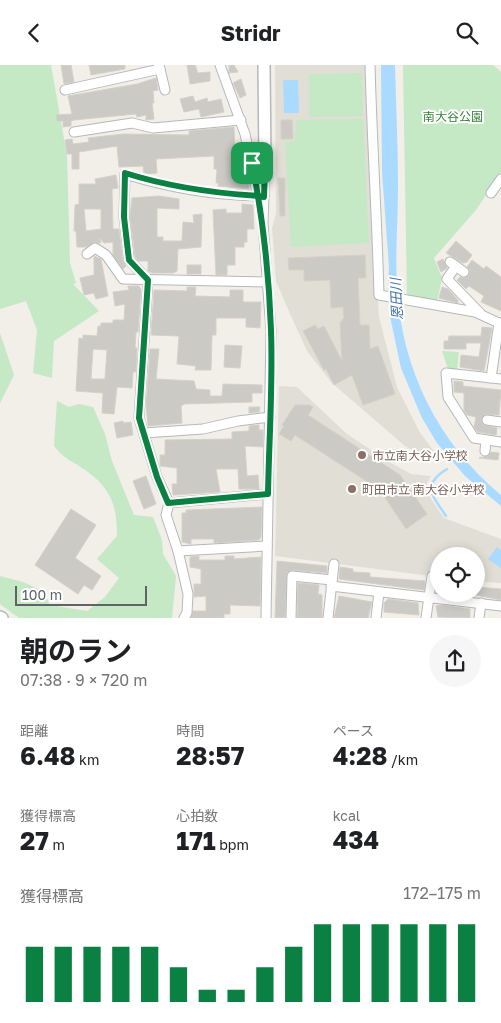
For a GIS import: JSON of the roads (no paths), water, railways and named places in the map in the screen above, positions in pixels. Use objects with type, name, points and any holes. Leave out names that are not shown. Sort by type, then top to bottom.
[{"type":"street","points":[[220,65],[241,120],[261,196],[271,331],[266,618]]},
{"type":"street","points":[[261,196],[265,164],[264,65]]},
{"type":"street","points":[[370,65],[373,189],[377,220],[379,295],[482,315],[500,323],[491,378]]},
{"type":"street","points":[[65,90],[159,67],[165,91]]},
{"type":"street","points":[[74,132],[132,123],[153,128],[241,120]]},
{"type":"street","points":[[252,163],[265,164]]},
{"type":"street","points":[[184,618],[187,613],[188,594],[178,551],[166,515],[168,503],[157,477],[139,418],[148,280],[129,260],[124,217],[125,173],[160,184],[206,193],[261,196]]},
{"type":"street","points":[[491,193],[501,179]]},
{"type":"street","points":[[87,254],[95,248],[101,250],[123,279],[267,282]]},
{"type":"street","points":[[464,272],[453,264],[448,279],[482,315]]},
{"type":"street","points":[[501,379],[446,373],[448,397],[474,438],[501,442]]},
{"type":"street","points":[[144,433],[203,429],[238,421],[270,417]]},
{"type":"street","points":[[487,420],[501,422]]},
{"type":"street","points":[[485,451],[486,440]]},
{"type":"street","points":[[168,503],[268,494]]},
{"type":"street","points":[[178,551],[267,546]]},
{"type":"street","points":[[328,618],[334,564]]},
{"type":"street","points":[[291,618],[292,576],[379,592],[501,606]]},
{"type":"street","points":[[426,618],[430,591]]},
{"type":"street","points":[[376,618],[379,592]]},
{"type":"street","points":[[479,618],[481,603]]},
{"type":"water","name":"恩田川","points":[[381,65],[395,65],[398,171],[396,275],[400,318],[406,348],[415,376],[427,403],[442,428],[479,475],[501,495],[501,506],[465,476],[437,443],[422,418],[401,368],[391,321],[388,287],[389,267],[382,173]]},
{"type":"water","points":[[283,80],[298,80],[299,113],[284,113]]},
{"type":"water","points":[[497,547],[501,550],[501,568],[488,559]]},
{"type":"waterway","points":[[446,516],[433,496],[432,485],[434,480],[447,469]]},
{"type":"place","name":"市立南大谷小学校","points":[[362,455]]},
{"type":"place","name":"町田市立 南大谷小学校","points":[[352,489]]},
{"type":"park label","name":"南大谷公園","points":[[453,116]]}]
